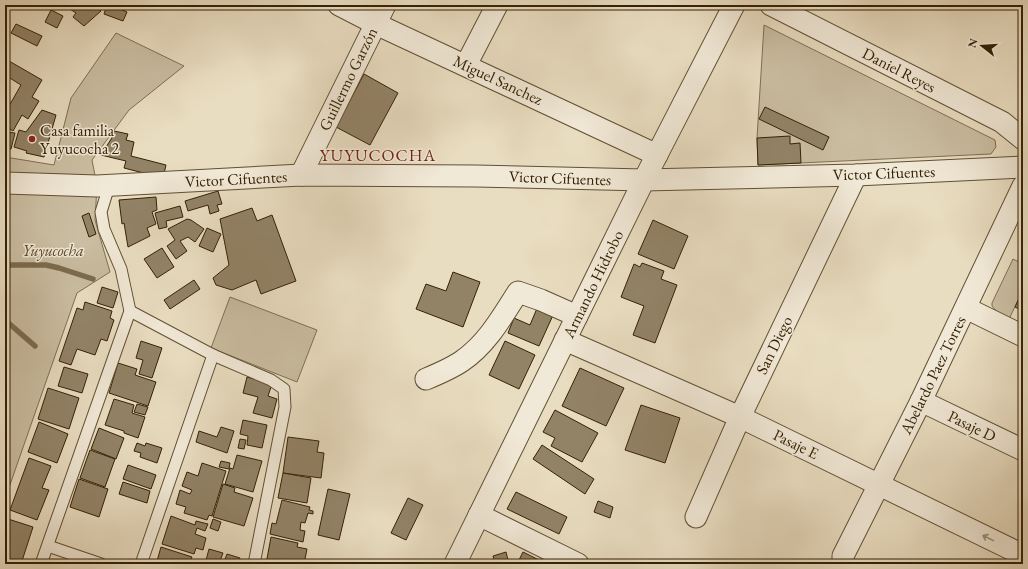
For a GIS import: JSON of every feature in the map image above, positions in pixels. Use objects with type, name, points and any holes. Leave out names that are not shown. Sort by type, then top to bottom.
[{"type":"street","name":"Miguel Sanchez","points":[[339,5],[376,24],[657,155]]},
{"type":"street","name":"Guillermo Garzón","points":[[301,175],[385,5]]},
{"type":"street","points":[[466,65],[497,5]]},
{"type":"street","name":"Armando Hidrobo","points":[[455,564],[644,180],[734,5]]},
{"type":"street","name":"Daniel Reyes","points":[[771,5],[1002,122],[1023,139]]},
{"type":"street","name":"Victor Cifuentes","points":[[5,183],[103,186],[301,175],[476,176],[644,180],[856,175],[1023,166]]},
{"type":"street","name":"San Diego","points":[[696,517],[740,417],[856,175]]},
{"type":"street","name":"Abelardo Paez Torres","points":[[843,564],[843,556],[921,401],[1023,186]]},
{"type":"street","points":[[426,379],[462,361],[481,344],[496,326],[518,292],[541,300],[577,316]]},
{"type":"street","points":[[966,308],[1023,336]]},
{"type":"street","name":"Pasaje E","points":[[565,340],[740,417],[1023,555]]},
{"type":"street","name":"Pasaje D","points":[[921,401],[1023,450]]},
{"type":"street","points":[[479,515],[578,564]]},
{"type":"lane","points":[[41,564],[130,311],[121,269],[104,229],[101,212],[103,186]]},
{"type":"lane","points":[[130,311],[214,355],[271,380],[284,389],[285,407],[254,564]]},
{"type":"lane","points":[[141,564],[214,355]]},
{"type":"lane","points":[[48,546],[101,564]]},
{"type":"green space","points":[[764,25],[995,140],[996,147],[991,154],[758,165],[757,138]]},
{"type":"green space","name":"Yuyucocha","points":[[116,33],[184,66],[129,110],[92,160],[97,186],[95,220],[110,272],[77,293],[5,499],[5,157],[54,165],[71,98]]},
{"type":"green space","points":[[1013,259],[1023,264],[1023,290],[1009,319],[997,312],[992,306],[992,303]]},
{"type":"green space","points":[[230,297],[317,330],[297,382],[211,348]]},
{"type":"building","points":[[45,5],[57,5],[55,10]]},
{"type":"building","points":[[68,5],[94,5],[101,11],[84,26],[73,17],[76,13],[67,7]]},
{"type":"building","points":[[107,5],[111,5],[127,12],[123,21],[104,14]]},
{"type":"building","points":[[51,10],[63,16],[57,28],[45,22]]},
{"type":"building","points":[[16,24],[42,36],[37,46],[11,33]]},
{"type":"building","points":[[9,61],[42,80],[32,97],[39,101],[28,119],[22,115],[13,131],[5,126],[5,113],[21,85],[5,75],[5,68]]},
{"type":"building","points":[[364,74],[398,93],[370,145],[336,127]]},
{"type":"building","points":[[765,107],[829,137],[823,150],[759,119]]},
{"type":"building","name":"Casa familia Yuyucocha 2","points":[[42,110],[56,115],[44,157],[26,153],[27,151],[14,147],[19,130],[26,132]]},
{"type":"building","points":[[114,131],[128,134],[126,140],[134,142],[131,156],[166,165],[163,178],[124,168],[126,161],[101,155],[113,136]]},
{"type":"building","points":[[5,132],[15,133],[11,149],[5,149]]},
{"type":"building","points":[[790,136],[790,144],[800,143],[801,163],[758,165],[757,138]]},
{"type":"building","points":[[218,191],[222,204],[217,205],[219,211],[210,214],[208,205],[188,211],[185,201]]},
{"type":"building","points":[[156,197],[157,210],[152,212],[156,224],[147,228],[150,236],[128,247],[124,223],[122,224],[119,200]]},
{"type":"building","points":[[180,206],[183,217],[166,221],[167,227],[159,229],[155,213]]},
{"type":"building","points":[[252,208],[257,221],[272,215],[296,281],[261,294],[256,280],[232,290],[216,285],[213,278],[229,265],[220,219]]},
{"type":"building","points":[[89,213],[96,234],[89,237],[82,216]]},
{"type":"building","points":[[187,219],[204,229],[195,242],[188,237],[180,241],[187,251],[176,259],[167,246],[175,240],[168,229]]},
{"type":"building","points":[[653,220],[688,236],[674,269],[638,254]]},
{"type":"building","points":[[207,228],[221,234],[213,252],[199,246]]},
{"type":"building","points":[[162,248],[174,267],[157,278],[144,259]]},
{"type":"building","points":[[642,263],[664,271],[661,279],[677,285],[655,343],[633,335],[644,306],[621,297],[634,264],[640,267]]},
{"type":"building","points":[[453,272],[480,282],[463,327],[416,309],[426,284],[446,291]]},
{"type":"building","points":[[194,280],[200,289],[170,309],[164,300]]},
{"type":"building","points":[[102,287],[118,292],[113,308],[97,303]]},
{"type":"building","points":[[1023,290],[1023,311],[1015,307]]},
{"type":"building","points":[[85,302],[112,311],[110,318],[114,320],[107,341],[101,339],[95,355],[77,349],[71,365],[59,361],[77,308],[83,310]]},
{"type":"building","points":[[538,306],[554,313],[539,346],[508,333],[514,318],[530,325]]},
{"type":"building","points":[[141,341],[162,348],[152,378],[139,374],[143,360],[136,358]]},
{"type":"building","points":[[505,341],[535,355],[519,389],[489,375]]},
{"type":"building","points":[[118,363],[137,369],[135,375],[156,382],[148,406],[109,393]]},
{"type":"building","points":[[64,367],[88,374],[82,393],[58,386]]},
{"type":"building","points":[[580,368],[624,388],[606,426],[562,406]]},
{"type":"building","points":[[247,377],[272,384],[268,396],[277,399],[272,418],[253,413],[258,397],[243,393]]},
{"type":"building","points":[[48,388],[79,398],[69,429],[38,419]]},
{"type":"building","points":[[114,399],[134,405],[132,413],[145,417],[138,438],[124,433],[124,431],[105,425]]},
{"type":"building","points":[[137,404],[148,407],[145,415],[134,412]]},
{"type":"building","points":[[641,405],[680,418],[665,463],[625,450]]},
{"type":"building","points":[[555,410],[598,433],[582,462],[551,446],[555,438],[543,432]]},
{"type":"building","points":[[243,420],[267,425],[262,448],[247,445],[248,436],[240,434]]},
{"type":"building","points":[[39,422],[68,434],[57,463],[28,452]]},
{"type":"building","points":[[221,427],[234,431],[227,453],[196,442],[199,431],[217,437]]},
{"type":"building","points":[[99,428],[124,438],[116,459],[91,449]]},
{"type":"building","points":[[288,437],[319,441],[317,452],[324,453],[321,478],[283,473]]},
{"type":"building","points":[[240,439],[246,440],[244,449],[238,448]]},
{"type":"building","points":[[137,443],[145,446],[146,443],[162,448],[157,463],[140,457],[141,453],[134,451]]},
{"type":"building","points":[[542,445],[594,479],[585,494],[533,459]]},
{"type":"building","points":[[90,450],[115,459],[105,487],[80,478]]},
{"type":"building","points":[[237,455],[262,461],[253,492],[225,484],[230,468],[233,469]]},
{"type":"building","points":[[29,458],[51,466],[42,488],[49,490],[37,520],[10,510]]},
{"type":"building","points":[[221,461],[230,463],[229,469],[219,467]]},
{"type":"building","points":[[202,463],[226,471],[212,516],[209,515],[207,520],[184,513],[186,507],[176,504],[180,490],[190,494],[192,490],[182,486],[187,472],[198,476]]},
{"type":"building","points":[[128,465],[156,475],[151,489],[123,479]]},
{"type":"building","points":[[283,473],[311,478],[307,503],[278,498]]},
{"type":"building","points":[[79,479],[108,489],[99,517],[70,507]]},
{"type":"building","points":[[123,482],[150,491],[147,503],[119,494]]},
{"type":"building","points":[[223,484],[235,488],[234,492],[253,498],[244,526],[213,517]]},
{"type":"building","points":[[328,489],[350,494],[339,540],[318,535]]},
{"type":"building","points":[[516,492],[567,517],[559,534],[507,509]]},
{"type":"building","points":[[408,498],[423,505],[406,540],[391,533]]},
{"type":"building","points":[[282,500],[310,507],[309,510],[313,511],[313,514],[308,513],[305,523],[301,522],[300,530],[305,531],[303,542],[270,534],[272,523],[276,524]]},
{"type":"building","points":[[598,501],[613,507],[610,518],[594,512]]},
{"type":"building","points":[[171,516],[195,525],[196,521],[208,524],[205,531],[197,528],[195,534],[206,538],[203,550],[196,548],[194,554],[162,544]]},
{"type":"building","points":[[5,518],[33,527],[21,564],[5,564]]},
{"type":"building","points":[[213,519],[221,522],[218,531],[210,528]]},
{"type":"building","points":[[271,537],[298,543],[297,547],[307,549],[304,564],[266,564]]},
{"type":"building","points":[[161,547],[192,557],[189,564],[167,564],[157,561]]},
{"type":"building","points":[[209,549],[223,553],[220,561],[224,562],[227,554],[240,558],[238,564],[205,564]]},
{"type":"building","points":[[506,552],[509,564],[495,564],[493,556]]},
{"type":"building","points":[[523,552],[539,560],[537,564],[517,564]]},
{"type":"waterway","points":[[5,265],[46,265],[93,279]]},
{"type":"waterway","points":[[5,320],[35,346]]},
{"type":"place","name":"Casa familia Yuyucocha 2","points":[[32,139]]},
{"type":"district","name":"YUYUCOCHA","points":[[378,155]]}]
